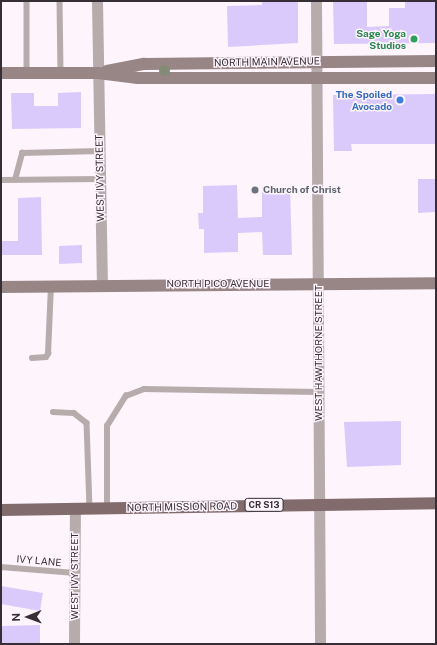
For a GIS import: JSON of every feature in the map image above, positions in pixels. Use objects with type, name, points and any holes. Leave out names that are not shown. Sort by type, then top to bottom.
[{"type":"main road","name":"NORTH MAIN AVENUE","points":[[98,72],[144,64],[436,61]]},
{"type":"main road","name":"NORTH MAIN AVENUE","points":[[1,73],[98,72],[138,78],[317,80],[436,78]]},
{"type":"main road","name":"NORTH PICO AVENUE","points":[[1,286],[102,284],[436,283]]},
{"type":"main road","name":"NORTH MISSION ROAD","points":[[1,510],[436,503]]},
{"type":"street","name":"WEST IVY STREET","points":[[97,1],[102,284]]},
{"type":"street","name":"WEST HAWTHORNE STREET","points":[[316,1],[320,392],[320,644]]},
{"type":"street","name":"WEST IVY STREET","points":[[74,644],[76,573],[75,509]]},
{"type":"lane","points":[[27,1],[27,73]]},
{"type":"lane","points":[[60,1],[61,72]]},
{"type":"lane","points":[[15,180],[22,154],[99,151]]},
{"type":"lane","points":[[1,180],[100,179]]},
{"type":"lane","points":[[32,358],[46,357],[48,354],[50,286]]},
{"type":"lane","points":[[107,508],[107,426],[126,396],[144,389],[320,392]]},
{"type":"lane","points":[[53,412],[74,413],[87,423],[90,508]]},
{"type":"lane","name":"IVY LANE","points":[[1,567],[76,573]]},
{"type":"building","points":[[262,1],[298,1],[298,43],[228,47],[227,6],[262,5]]},
{"type":"building","points":[[333,1],[367,1],[367,27],[389,26],[389,8],[405,8],[405,1],[436,1],[436,43],[334,44]]},
{"type":"building","points":[[81,92],[81,128],[12,129],[11,93],[34,93],[34,106],[58,106],[58,93]]},
{"type":"building","points":[[436,94],[436,144],[351,144],[352,151],[334,151],[333,95]]},
{"type":"building","points":[[418,179],[436,179],[436,212],[418,213]]},
{"type":"building","points":[[237,185],[238,218],[262,217],[262,187],[290,187],[292,255],[263,255],[262,232],[238,233],[238,252],[204,253],[204,229],[199,229],[198,213],[203,213],[203,186]]},
{"type":"building","points":[[41,197],[42,255],[1,255],[1,241],[18,241],[18,198]]},
{"type":"building","points":[[82,245],[82,263],[59,264],[59,246]]},
{"type":"building","points":[[401,421],[401,465],[347,467],[344,422]]},
{"type":"building","points":[[1,586],[43,593],[40,611],[1,604]]},
{"type":"building","points":[[40,625],[40,644],[1,644],[1,626]]},
{"type":"place","name":"Sage Yoga Studios","points":[[414,39]]},
{"type":"place","name":"The Spoiled Avocado","points":[[400,100]]},
{"type":"place","name":"Church of Christ","points":[[255,190]]}]
